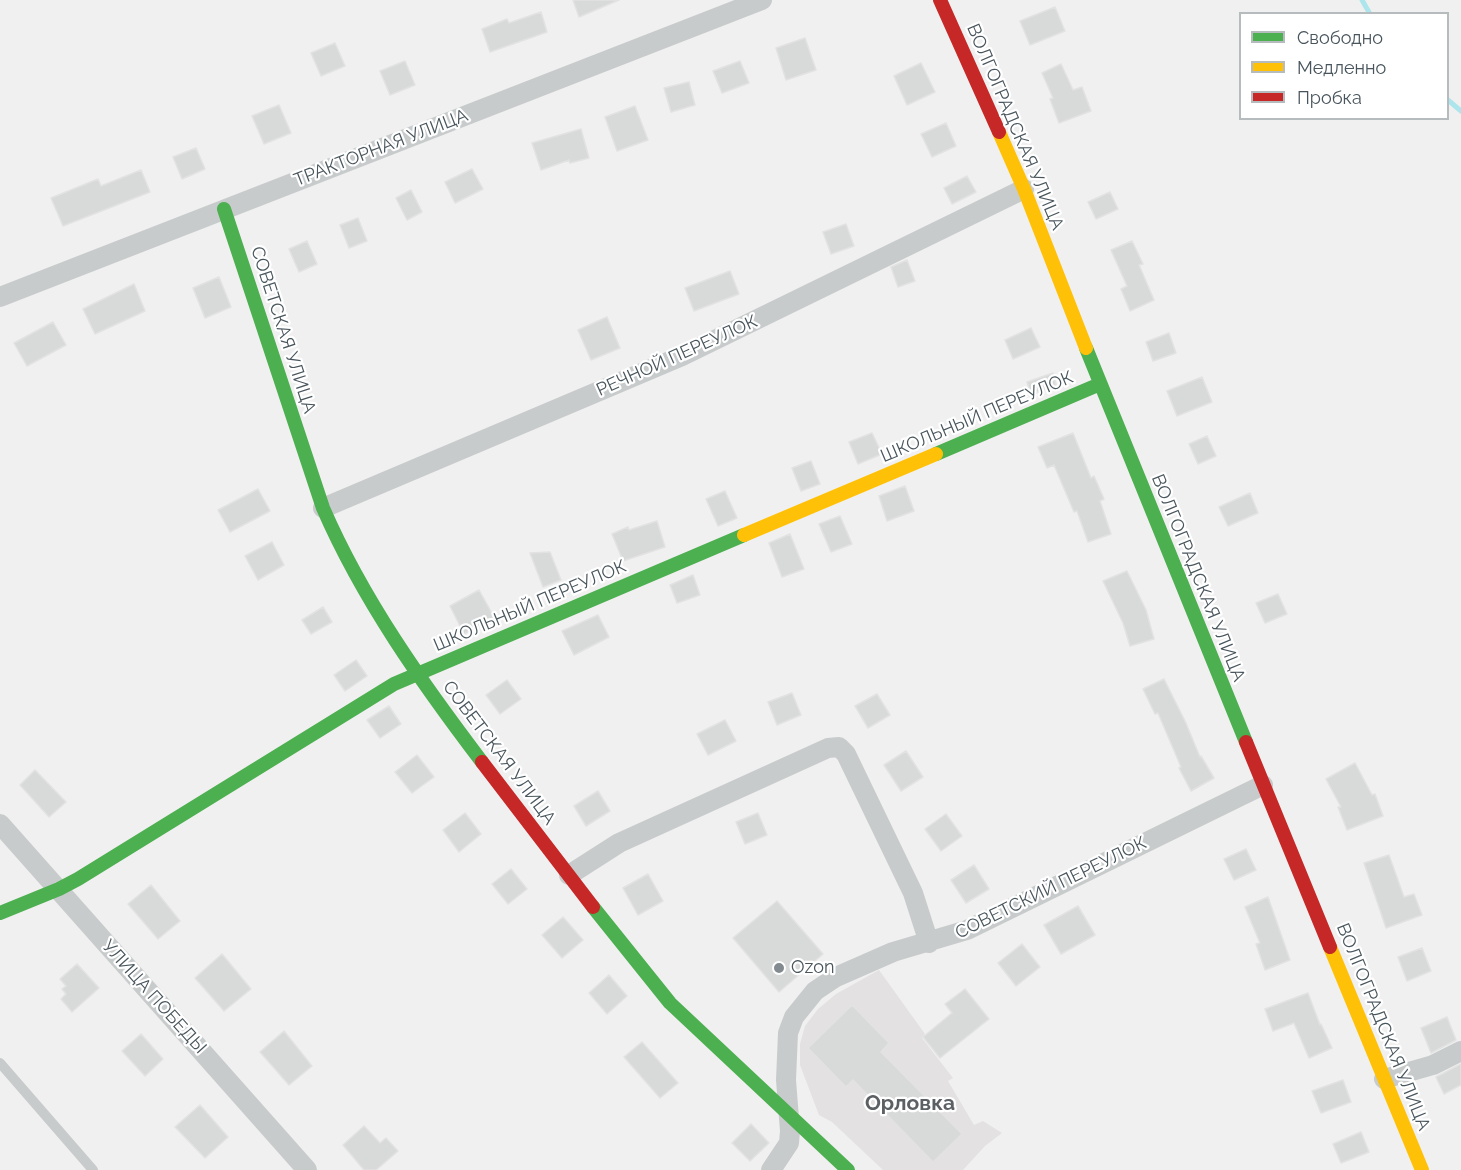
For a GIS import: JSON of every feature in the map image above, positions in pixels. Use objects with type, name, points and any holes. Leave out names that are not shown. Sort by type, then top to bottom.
[{"type":"street","name":"ТРАКТОРНАЯ УЛИЦА","points":[[0,297],[762,0]]},
{"type":"street","name":"ВОЛГОГРАДСКАЯ УЛИЦА","points":[[940,0],[1024,189],[1100,384],[1422,1170]]},
{"type":"street","name":"РЕЧНОЙ ПЕРЕУЛОК","points":[[323,508],[682,356],[1024,189]]},
{"type":"street","name":"СОВЕТСКАЯ УЛИЦА","points":[[224,209],[323,508],[334,533],[395,641],[437,703],[624,947],[670,1003],[848,1170]]},
{"type":"street","name":"ШКОЛЬНЫЙ ПЕРЕУЛОК","points":[[0,914],[58,889],[375,694],[417,674],[1100,384]]},
{"type":"street","points":[[569,875],[619,843],[833,746],[843,750],[846,754],[913,893],[929,943]]},
{"type":"street","name":"СОВЕТСКИЙ ПЕРЕУЛОК","points":[[771,1170],[789,1143],[786,1080],[788,1033],[794,1017],[815,990],[836,977],[893,952],[967,930],[1263,785]]},
{"type":"street","name":"УЛИЦА ПОБЕДЫ","points":[[0,824],[307,1170]]},
{"type":"street","points":[[1384,1079],[1433,1065],[1461,1051]]},
{"type":"lane","points":[[0,1063],[93,1170]]},
{"type":"shaded area","points":[[879,970],[925,1034],[922,1038],[953,1078],[948,1081],[974,1125],[983,1121],[1002,1133],[985,1146],[963,1170],[883,1170],[832,1122],[819,1115],[800,1065],[800,1044],[805,1026],[818,1009],[836,994]]},
{"type":"building","points":[[573,0],[619,0],[579,17]]},
{"type":"building","points":[[1055,7],[1065,31],[1030,45],[1020,21]]},
{"type":"building","points":[[541,12],[547,32],[490,52],[482,29],[507,19],[509,23]]},
{"type":"building","points":[[805,38],[816,70],[786,80],[776,48]]},
{"type":"building","points":[[335,43],[345,66],[321,76],[311,53]]},
{"type":"building","points":[[405,61],[415,85],[390,95],[380,71]]},
{"type":"building","points":[[740,61],[749,83],[722,93],[713,71]]},
{"type":"building","points":[[921,63],[935,92],[907,105],[894,76]]},
{"type":"building","points":[[1061,64],[1073,90],[1082,87],[1091,111],[1059,123],[1050,99],[1053,98],[1042,73]]},
{"type":"building","points":[[689,82],[695,105],[671,112],[664,88]]},
{"type":"building","points":[[279,105],[291,133],[264,144],[252,116]]},
{"type":"building","points":[[635,106],[648,140],[617,151],[605,117]]},
{"type":"building","points":[[946,123],[956,146],[932,157],[921,134]]},
{"type":"building","points":[[581,129],[589,158],[570,163],[569,160],[541,170],[532,143]]},
{"type":"building","points":[[196,148],[205,169],[182,179],[173,157]]},
{"type":"building","points":[[472,169],[483,189],[455,203],[445,182]]},
{"type":"building","points":[[141,170],[150,192],[63,226],[51,198],[98,179],[101,186]]},
{"type":"building","points":[[967,176],[976,192],[952,204],[944,188]]},
{"type":"building","points":[[411,190],[422,212],[407,220],[396,198]]},
{"type":"building","points":[[1110,192],[1118,209],[1096,219],[1088,202]]},
{"type":"building","points":[[358,218],[367,241],[349,248],[340,225]]},
{"type":"building","points":[[846,224],[854,246],[831,254],[823,232]]},
{"type":"building","points":[[307,241],[317,264],[299,272],[289,249]]},
{"type":"building","points":[[1132,241],[1143,264],[1139,265],[1154,300],[1130,311],[1121,289],[1127,286],[1111,250]]},
{"type":"building","points":[[907,260],[915,281],[898,287],[891,267]]},
{"type":"building","points":[[730,271],[739,294],[694,311],[685,288]]},
{"type":"building","points":[[219,277],[231,307],[205,318],[193,288]]},
{"type":"building","points":[[134,284],[145,311],[95,334],[83,309]]},
{"type":"building","points":[[607,317],[620,348],[591,360],[578,330]]},
{"type":"building","points":[[53,322],[66,345],[27,366],[14,343]]},
{"type":"building","points":[[1031,328],[1040,347],[1013,359],[1005,340]]},
{"type":"building","points":[[1169,333],[1176,353],[1153,361],[1146,342]]},
{"type":"building","points":[[1053,373],[1056,385],[1031,395],[1027,382]]},
{"type":"building","points":[[1202,377],[1212,402],[1177,416],[1167,391]]},
{"type":"building","points":[[872,433],[882,454],[858,464],[849,442]]},
{"type":"building","points":[[1073,433],[1091,478],[1094,476],[1104,499],[1100,501],[1111,534],[1088,542],[1077,511],[1074,512],[1054,465],[1047,468],[1038,447]]},
{"type":"building","points":[[1207,436],[1216,456],[1198,464],[1189,444]]},
{"type":"building","points":[[811,461],[820,484],[801,491],[792,468]]},
{"type":"building","points":[[905,486],[914,511],[887,521],[879,496]]},
{"type":"building","points":[[258,489],[270,511],[230,532],[218,510]]},
{"type":"building","points":[[725,491],[737,518],[718,526],[706,499]]},
{"type":"building","points":[[1250,493],[1258,513],[1228,526],[1219,507]]},
{"type":"building","points":[[840,516],[852,544],[831,552],[819,524]]},
{"type":"building","points":[[657,521],[665,547],[623,561],[612,534],[628,527],[629,530]]},
{"type":"building","points":[[790,534],[804,569],[782,577],[769,543]]},
{"type":"building","points":[[272,542],[284,565],[258,580],[245,556]]},
{"type":"building","points":[[550,552],[561,580],[543,587],[530,553]]},
{"type":"building","points":[[1127,571],[1146,610],[1154,639],[1130,646],[1123,623],[1103,581]]},
{"type":"building","points":[[693,575],[700,595],[677,603],[670,585]]},
{"type":"building","points":[[479,590],[494,617],[464,634],[450,606]]},
{"type":"building","points":[[1278,594],[1287,614],[1265,623],[1256,603]]},
{"type":"building","points":[[323,607],[332,622],[311,634],[302,620]]},
{"type":"building","points":[[598,615],[609,637],[574,655],[562,631]]},
{"type":"building","points":[[356,660],[367,676],[345,691],[334,675]]},
{"type":"building","points":[[1164,679],[1200,757],[1214,778],[1191,791],[1179,768],[1181,767],[1158,713],[1155,714],[1143,689]]},
{"type":"building","points":[[507,680],[521,699],[500,714],[486,695]]},
{"type":"building","points":[[792,693],[801,715],[777,725],[768,702]]},
{"type":"building","points":[[877,694],[890,715],[868,728],[855,706]]},
{"type":"building","points":[[389,706],[401,724],[380,738],[367,720]]},
{"type":"building","points":[[725,720],[736,741],[708,755],[697,734]]},
{"type":"building","points":[[906,751],[923,777],[901,791],[884,765]]},
{"type":"building","points":[[417,755],[434,777],[412,793],[395,772]]},
{"type":"building","points":[[1355,763],[1372,795],[1375,794],[1383,816],[1347,830],[1338,807],[1341,807],[1326,779]]},
{"type":"building","points":[[35,770],[66,802],[49,817],[20,785]]},
{"type":"building","points":[[598,791],[610,811],[586,826],[574,806]]},
{"type":"building","points":[[465,813],[481,834],[459,852],[443,830]]},
{"type":"building","points":[[758,813],[767,835],[745,844],[736,822]]},
{"type":"building","points":[[946,814],[962,836],[941,851],[925,829]]},
{"type":"building","points":[[1246,849],[1256,870],[1234,880],[1224,859]]},
{"type":"building","points":[[1389,855],[1404,897],[1414,894],[1422,915],[1386,928],[1364,863]]},
{"type":"building","points":[[974,865],[989,889],[966,903],[951,880]]},
{"type":"building","points":[[511,869],[527,889],[508,904],[492,884]]},
{"type":"building","points":[[648,874],[663,901],[638,915],[623,888]]},
{"type":"building","points":[[151,885],[180,921],[158,939],[128,904]]},
{"type":"building","points":[[1268,897],[1290,960],[1265,970],[1256,944],[1260,943],[1245,907]]},
{"type":"building","points":[[777,901],[823,954],[779,992],[733,938]]},
{"type":"building","points":[[1078,906],[1095,935],[1061,954],[1044,925]]},
{"type":"building","points":[[563,917],[583,940],[562,958],[542,935]]},
{"type":"building","points":[[1022,944],[1040,967],[1016,986],[998,963]]},
{"type":"building","points":[[1422,948],[1431,971],[1407,981],[1398,957]]},
{"type":"building","points":[[222,954],[251,989],[224,1011],[195,978]]},
{"type":"building","points":[[77,964],[99,988],[72,1012],[61,999],[66,994],[62,989],[66,986],[60,979]]},
{"type":"building","points":[[609,975],[627,996],[607,1014],[589,993]]},
{"type":"building","points":[[965,989],[989,1019],[940,1058],[923,1037],[952,1013],[945,1004]]},
{"type":"building","points":[[1308,993],[1332,1048],[1309,1058],[1294,1023],[1273,1031],[1265,1009]]},
{"type":"building","points":[[852,1005],[889,1043],[881,1052],[962,1134],[933,1162],[853,1080],[846,1087],[808,1048]]},
{"type":"building","points":[[1447,1017],[1456,1040],[1431,1053],[1421,1028]]},
{"type":"building","points":[[284,1031],[312,1066],[289,1085],[260,1052]]},
{"type":"building","points":[[141,1034],[163,1059],[145,1076],[122,1051]]},
{"type":"building","points":[[642,1042],[678,1083],[660,1098],[624,1057]]},
{"type":"building","points":[[1461,1064],[1461,1085],[1444,1094],[1436,1077]]},
{"type":"building","points":[[1343,1080],[1351,1102],[1321,1113],[1312,1091]]},
{"type":"building","points":[[200,1105],[228,1137],[205,1158],[175,1127]]},
{"type":"building","points":[[751,1124],[769,1143],[750,1161],[732,1143]]},
{"type":"building","points":[[364,1126],[380,1143],[386,1138],[398,1151],[376,1170],[364,1170],[343,1145]]},
{"type":"building","points":[[1361,1132],[1369,1152],[1341,1163],[1333,1144]]},
{"type":"waterway","points":[[1362,0],[1369,12]]},
{"type":"waterway","points":[[1449,101],[1461,111]]},
{"type":"traffic: fast","points":[[224,209],[323,508],[356,575],[395,640],[437,702],[482,762]]},
{"type":"traffic: fast","points":[[1086,348],[1246,742]]},
{"type":"traffic: fast","points":[[936,454],[1100,384]]},
{"type":"traffic: fast","points":[[0,913],[78,879],[394,684],[744,535]]},
{"type":"traffic: fast","points":[[593,907],[670,1003],[848,1170]]},
{"type":"traffic: slow","points":[[999,132],[1024,189],[1086,348]]},
{"type":"traffic: slow","points":[[744,535],[936,454]]},
{"type":"traffic: slow","points":[[1330,947],[1422,1170]]},
{"type":"traffic: jam","points":[[940,0],[999,132]]},
{"type":"traffic: jam","points":[[1246,742],[1330,947]]},
{"type":"traffic: jam","points":[[482,762],[593,907]]},
{"type":"place","name":"Ozon","points":[[779,968]]},
{"type":"district","name":"Орловка","points":[[910,1104]]}]
